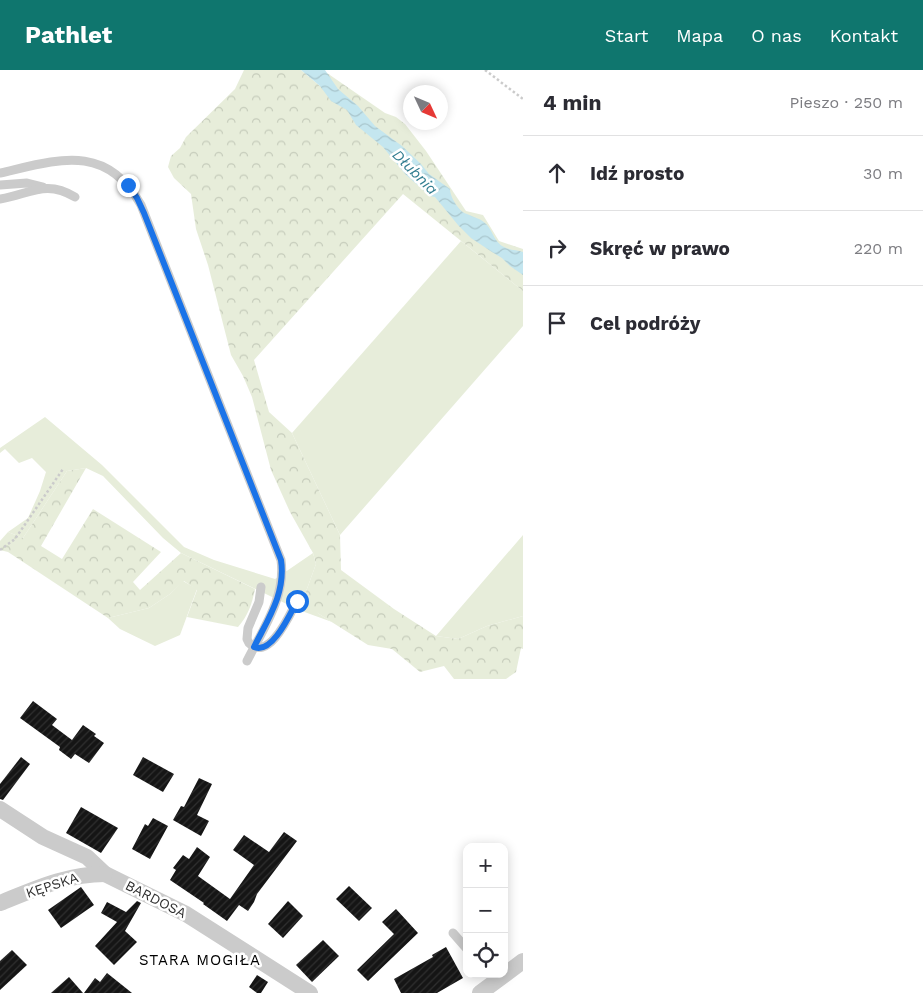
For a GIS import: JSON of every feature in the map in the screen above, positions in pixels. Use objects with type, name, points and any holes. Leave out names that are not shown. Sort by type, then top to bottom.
[{"type":"street","name":"BARDOSA","points":[[0,809],[43,837],[87,857],[105,874],[174,907],[310,993]]},
{"type":"street","name":"KĘPSKA","points":[[0,903],[76,875],[105,874]]},
{"type":"street","points":[[508,969],[523,961]]},
{"type":"street","points":[[480,993],[492,978]]},
{"type":"lane","points":[[0,173],[62,160],[86,161],[114,173],[128,185],[141,204],[281,560],[282,578],[279,593],[247,661]]},
{"type":"lane","points":[[0,185],[27,183],[57,189],[75,197]]},
{"type":"lane","points":[[0,199],[43,187]]},
{"type":"lane","points":[[262,587],[259,602],[246,634],[249,642],[254,647],[264,648],[271,642],[297,601]]},
{"type":"lane","points":[[453,933],[463,944]]},
{"type":"path","points":[[485,70],[523,99]]},
{"type":"path","points":[[0,550],[14,539],[64,469]]},
{"type":"green space","points":[[244,70],[301,70],[320,86],[327,73],[385,113],[396,117],[403,122],[403,130],[410,130],[466,211],[483,215],[499,241],[523,249],[523,291],[403,194],[254,360],[269,412],[292,433],[340,535],[341,570],[394,609],[436,636],[458,639],[487,626],[523,616],[523,649],[521,648],[516,672],[506,679],[454,679],[444,666],[420,672],[392,649],[368,645],[319,614],[309,607],[304,597],[316,564],[313,553],[290,512],[271,470],[252,397],[231,355],[208,265],[196,229],[191,194],[174,178],[168,167],[171,156],[180,148],[186,137],[235,89]]},
{"type":"green space","points":[[461,241],[523,291],[523,326],[340,535],[292,433]]},
{"type":"green space","points":[[45,417],[102,465],[184,547],[214,560],[275,579],[313,553],[316,564],[304,597],[319,614],[332,622],[299,610],[181,553],[163,538],[103,476],[86,468],[67,471],[23,538],[8,532],[28,518],[46,472],[32,458],[19,463],[5,449],[0,453],[0,448]]},
{"type":"green space","points":[[86,468],[41,546],[62,559],[93,509],[161,552],[133,582],[140,590],[181,553],[255,589],[249,610],[238,627],[187,617],[197,590],[184,581],[170,594],[149,608],[108,618],[8,552],[0,550],[0,541],[8,532],[23,538],[67,471]]},
{"type":"green space","points":[[523,535],[523,616],[487,626],[458,639],[436,636]]},
{"type":"green space","points":[[183,581],[197,589],[180,635],[155,646],[120,629],[108,618],[149,608],[170,594]]},
{"type":"water","name":"Dłubnia","points":[[301,70],[325,70],[338,89],[358,106],[375,126],[402,146],[429,174],[450,189],[453,200],[464,213],[485,223],[501,245],[508,249],[523,252],[523,275],[502,258],[471,238],[435,197],[430,196],[406,175],[383,147],[356,125],[347,110],[331,101],[320,86]]},
{"type":"building","points":[[33,701],[57,719],[52,725],[72,740],[83,725],[96,734],[94,736],[104,743],[89,763],[75,754],[71,759],[59,750],[60,747],[20,718]]},
{"type":"building","points":[[21,757],[30,764],[3,800],[0,799],[0,784]]},
{"type":"building","points":[[143,757],[174,774],[163,792],[133,775]]},
{"type":"building","points":[[199,778],[212,784],[197,815],[209,821],[201,836],[173,820],[181,806],[184,807]]},
{"type":"building","points":[[81,807],[118,828],[101,853],[66,833]]},
{"type":"building","points":[[153,818],[168,826],[150,859],[132,849],[145,824],[148,826]]},
{"type":"building","points":[[284,832],[297,841],[257,894],[248,911],[239,905],[227,921],[170,880],[176,870],[173,868],[183,855],[189,859],[197,847],[210,857],[198,876],[230,899],[254,865],[233,850],[244,835],[269,852]]},
{"type":"building","points":[[349,886],[372,908],[359,921],[336,899]]},
{"type":"building","points":[[81,887],[94,905],[61,928],[48,910]]},
{"type":"building","points":[[137,901],[141,903],[125,931],[137,942],[114,965],[95,946],[117,922],[101,913],[107,902],[126,912]]},
{"type":"building","points":[[288,901],[303,916],[283,938],[268,924]]},
{"type":"building","points":[[396,909],[418,933],[368,981],[357,970],[394,934],[382,922]]},
{"type":"building","points":[[323,940],[339,956],[312,982],[296,965]]},
{"type":"building","points":[[446,947],[463,978],[437,993],[401,993],[394,979],[433,957],[432,955]]},
{"type":"building","points":[[12,950],[27,965],[0,990],[0,961]]},
{"type":"building","points":[[107,973],[132,993],[84,993],[95,978],[100,982]]},
{"type":"building","points":[[257,975],[268,982],[261,993],[257,993],[249,987]]},
{"type":"building","points":[[69,977],[83,993],[51,993]]},
{"type":"district","name":"STARA MOGIŁA","points":[[200,960]]},
{"type":"route","points":[[128,185],[141,204],[281,560],[282,578],[279,593],[254,647],[261,649],[268,646],[297,601]]}]
